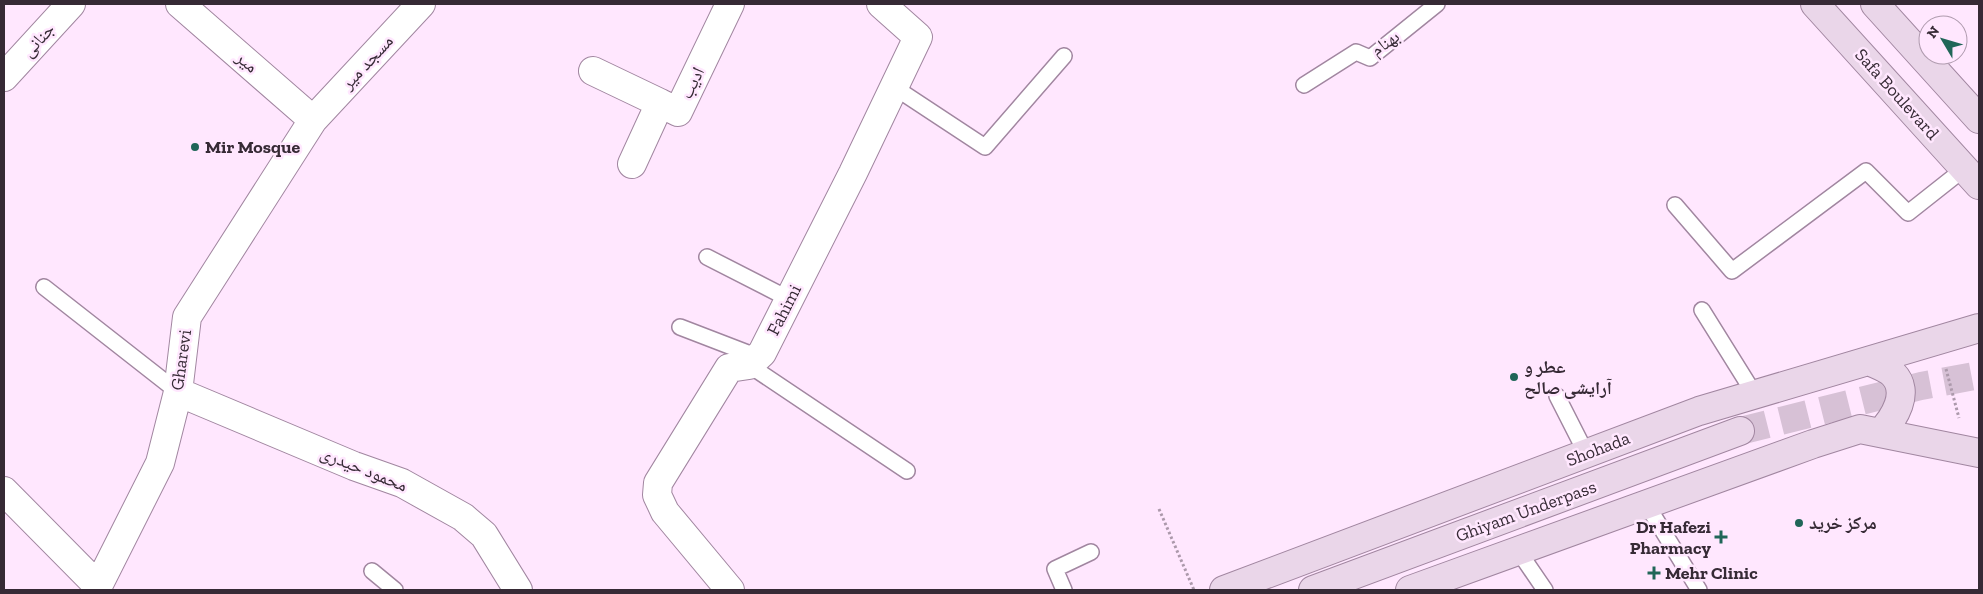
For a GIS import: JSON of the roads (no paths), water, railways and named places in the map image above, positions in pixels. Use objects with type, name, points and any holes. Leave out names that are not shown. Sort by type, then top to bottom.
[{"type":"main road","name":"Safa Boulevard","points":[[1815,4],[1972,176]]},
{"type":"main road","points":[[1875,4],[1979,119]]},
{"type":"main road","name":"Shohada","points":[[1224,590],[1699,411],[1979,328]]},
{"type":"main road","points":[[1869,361],[1893,375],[1900,387],[1898,409],[1890,423],[1880,433]]},
{"type":"main road","points":[[1410,590],[1813,444],[1860,429],[1974,452]]},
{"type":"main road","name":"Ghiyam Underpass","points":[[1313,590],[1740,431]]},
{"type":"street","name":"جنانی","points":[[4,77],[71,4]]},
{"type":"street","name":"میر","points":[[180,4],[313,120]]},
{"type":"street","name":"مسجد میر","points":[[313,120],[421,4]]},
{"type":"street","name":"ادیب","points":[[632,164],[660,103],[678,112],[730,4]]},
{"type":"street","name":"Fahimi","points":[[754,361],[762,353],[853,173],[918,38],[880,4]]},
{"type":"street","points":[[593,71],[660,103]]},
{"type":"street","name":"Gharevi","points":[[97,588],[160,463],[178,392],[187,317],[313,120]]},
{"type":"street","points":[[730,590],[665,512],[657,495],[658,483],[729,368],[754,361]]},
{"type":"street","name":"محمود حیدری","points":[[178,392],[354,466],[402,482],[463,517],[484,535],[518,590]]},
{"type":"street","points":[[4,491],[97,588]]},
{"type":"lane","name":"بهنام","points":[[1304,85],[1356,52],[1370,58],[1437,4]]},
{"type":"lane","points":[[894,87],[985,147],[1064,56]]},
{"type":"lane","points":[[1675,205],[1732,271],[1866,171],[1908,212],[1972,176]]},
{"type":"lane","points":[[707,257],[789,299]]},
{"type":"lane","points":[[44,287],[178,392]]},
{"type":"lane","points":[[1702,310],[1755,395]]},
{"type":"lane","points":[[680,327],[754,361],[907,471]]},
{"type":"lane","points":[[1557,396],[1586,453]]},
{"type":"lane","points":[[1648,504],[1699,590]]},
{"type":"lane","points":[[1064,590],[1055,569],[1091,552]]},
{"type":"lane","points":[[1519,552],[1545,590]]},
{"type":"lane","points":[[372,571],[395,590]]},
{"type":"tunnel","points":[[1740,431],[1921,386],[1979,375]]},
{"type":"place","name":"Mir Mosque","points":[[195,147]]},
{"type":"place","name":"عطر و آرایشی صالح","points":[[1514,377]]},
{"type":"place","name":"مرکز خرید","points":[[1799,523]]},
{"type":"place","name":"Dr Hafezi Pharmacy","points":[[1721,537]]},
{"type":"place","name":"Mehr Clinic","points":[[1654,573]]}]
